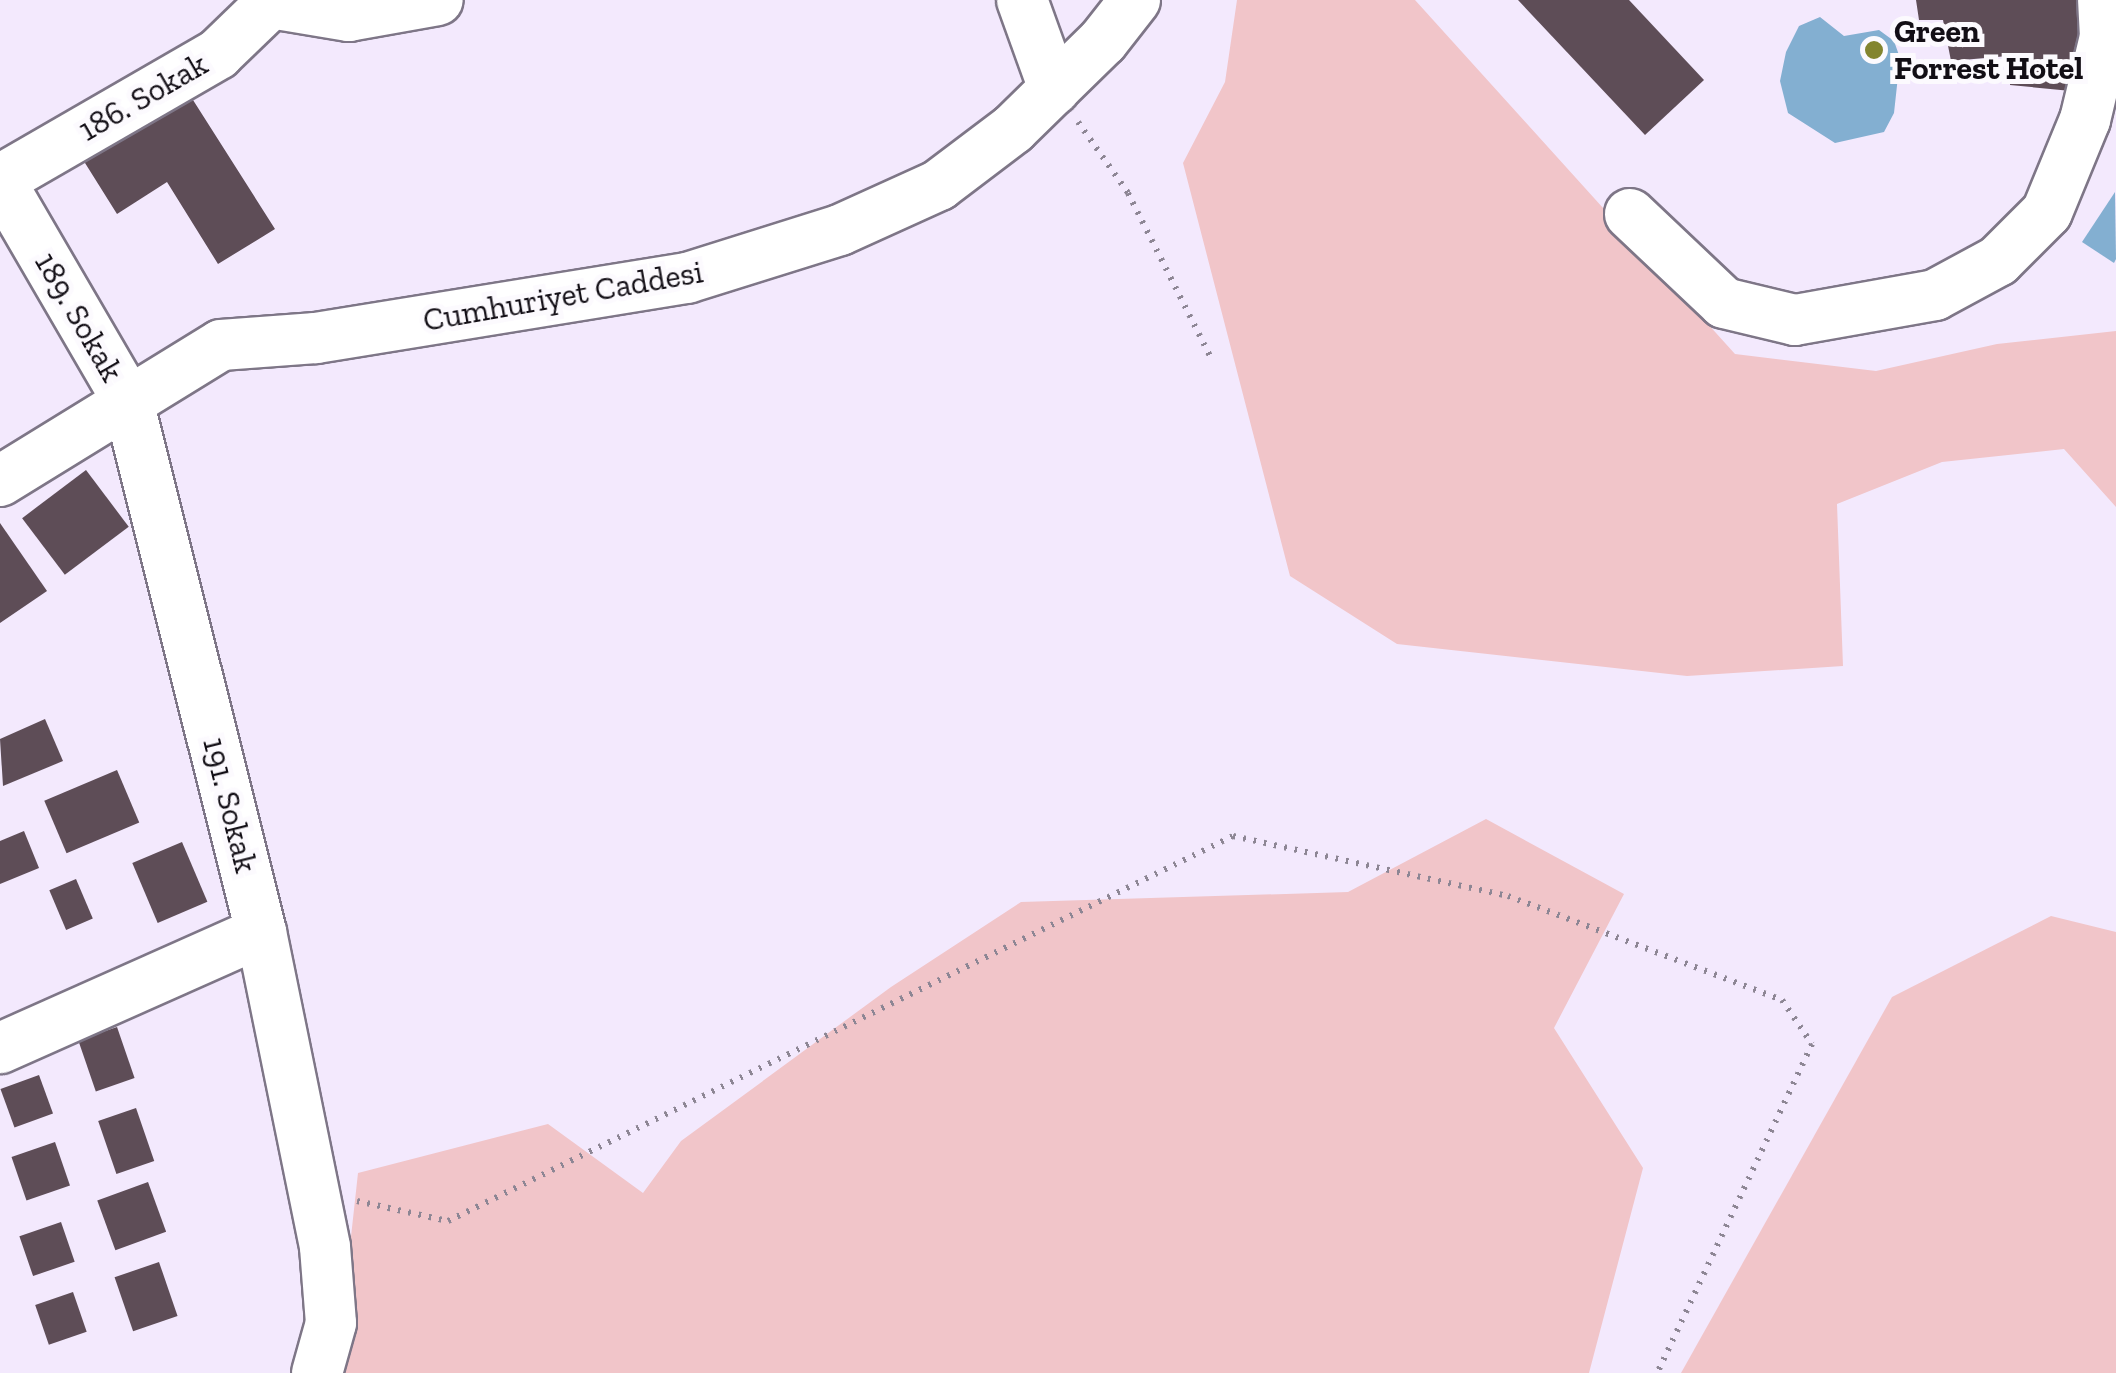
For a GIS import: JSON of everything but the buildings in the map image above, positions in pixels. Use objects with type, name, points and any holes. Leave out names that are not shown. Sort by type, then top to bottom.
[{"type":"street","points":[[273,1],[349,16],[438,0]]},
{"type":"street","points":[[1022,0],[1054,88]]},
{"type":"street","name":"Cumhuriyet Caddesi","points":[[0,481],[220,346],[316,338],[687,278],[840,230],[939,185],[1054,88],[1135,0]]},
{"type":"street","points":[[1630,214],[1724,303],[1796,320],[1935,295],[1998,261],[2048,212],[2085,120],[2105,37],[2103,0]]},
{"type":"street","name":"186. Sokak","points":[[0,180],[218,54],[273,1]]},
{"type":"street","name":"189. Sokak","points":[[0,180],[128,401]]},
{"type":"street","name":"191. Sokak","points":[[128,401],[261,932],[313,1191],[331,1323],[317,1373]]},
{"type":"street","points":[[0,1048],[261,932]]},
{"type":"path","points":[[1054,88],[1128,192],[1210,356]]},
{"type":"path","points":[[313,1191],[448,1221],[1233,836],[1508,896],[1782,1000],[1812,1044],[1658,1373]]},
{"type":"shaded area","points":[[1237,0],[1415,0],[1735,354],[1876,371],[1997,344],[2116,331],[2116,507],[2064,449],[1942,462],[1837,504],[1843,666],[1687,676],[1397,644],[1290,576],[1183,163],[1225,82]]},
{"type":"shaded area","points":[[1486,819],[1624,894],[1554,1028],[1643,1168],[1589,1373],[336,1373],[358,1173],[548,1124],[643,1193],[681,1141],[891,987],[1021,902],[1348,892]]},
{"type":"shaded area","points":[[2051,916],[2116,932],[2116,1373],[1681,1373],[1892,997]]},
{"type":"water","points":[[1820,17],[1844,36],[1879,30],[1894,41],[1900,58],[1894,113],[1884,132],[1835,143],[1788,113],[1780,81],[1786,52],[1799,26]]},
{"type":"water","points":[[2115,192],[2116,259],[2114,263],[2082,242]]},
{"type":"place","name":"Green Forrest Hotel","points":[[1874,50]]}]
